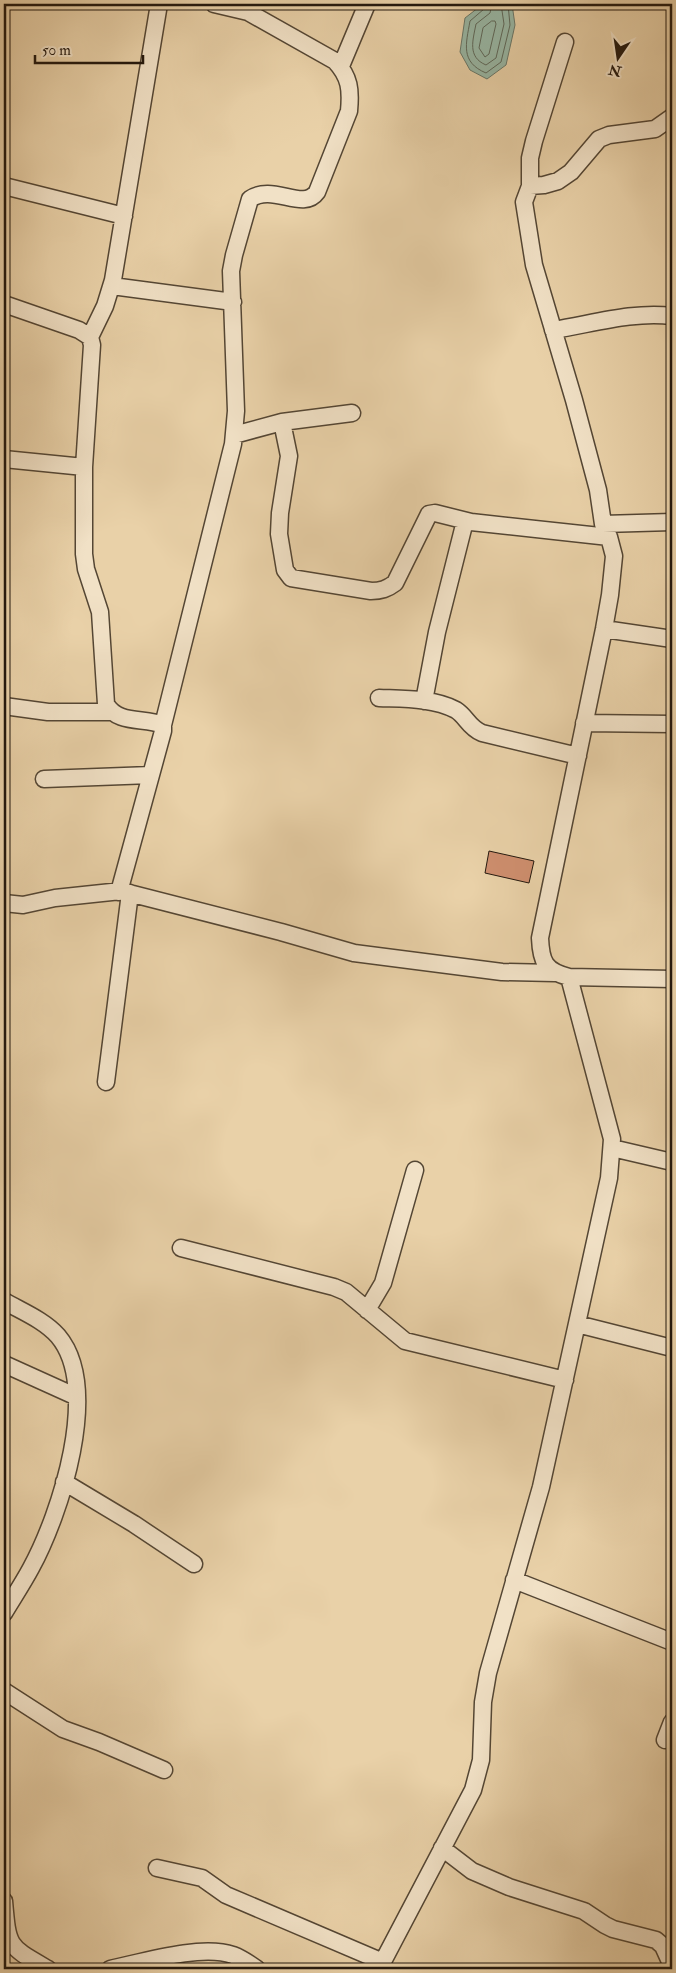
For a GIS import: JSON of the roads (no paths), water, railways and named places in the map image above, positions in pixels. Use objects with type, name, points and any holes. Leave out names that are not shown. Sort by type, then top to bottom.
[{"type":"street","points":[[159,4],[112,286],[105,306],[90,336],[92,345],[84,467],[84,554],[86,569],[100,612],[106,704],[111,712],[119,717],[156,722],[163,725]]},
{"type":"street","points":[[106,1082],[124,892],[234,434],[236,412],[232,271],[234,255],[250,199],[265,193],[305,200],[313,198],[349,111],[350,87],[340,66],[323,53],[248,12],[214,4]]},
{"type":"street","points":[[340,66],[367,4]]},
{"type":"street","points":[[157,1868],[202,1878],[226,1895],[381,1966],[473,1790],[481,1760],[483,1702],[488,1673],[541,1486],[609,1178],[612,1148],[612,1139],[562,975],[546,965],[541,956],[540,938],[604,629],[614,556],[606,530],[598,490],[534,265],[524,202],[530,186],[530,158],[534,142],[565,42]]},
{"type":"street","points":[[530,186],[558,181],[571,172],[599,139],[609,135],[655,129],[672,117]]},
{"type":"street","points":[[4,186],[124,216]]},
{"type":"street","points":[[112,286],[233,302]]},
{"type":"street","points":[[4,304],[79,330],[90,336]]},
{"type":"street","points":[[553,330],[639,315],[660,314],[672,316]]},
{"type":"street","points":[[234,434],[282,422],[352,413]]},
{"type":"street","points":[[282,422],[289,456],[280,513],[279,534],[285,570],[291,578],[381,591],[395,583],[429,514],[435,513],[465,521],[606,530],[672,522]]},
{"type":"street","points":[[4,459],[84,467]]},
{"type":"street","points":[[424,700],[436,632],[465,521]]},
{"type":"street","points":[[604,629],[672,639]]},
{"type":"street","points":[[379,698],[424,700],[457,711],[470,727],[482,733],[578,756]]},
{"type":"street","points":[[4,706],[48,712],[111,712]]},
{"type":"street","points":[[584,723],[672,724]]},
{"type":"street","points":[[44,778],[151,774]]},
{"type":"street","points":[[4,903],[23,905],[55,898],[109,891],[124,892],[354,953],[502,972],[672,979]]},
{"type":"street","points":[[612,1148],[672,1162]]},
{"type":"street","points":[[367,1310],[382,1283],[415,1170]]},
{"type":"street","points":[[181,1248],[334,1287],[346,1292],[405,1341],[565,1380]]},
{"type":"street","points":[[4,1301],[34,1318],[57,1335],[67,1351],[74,1370],[77,1396],[76,1431],[57,1505],[32,1568],[4,1614]]},
{"type":"street","points":[[577,1324],[672,1348]]},
{"type":"street","points":[[4,1364],[77,1396]]},
{"type":"street","points":[[64,1482],[134,1524],[194,1564]]},
{"type":"street","points":[[514,1580],[672,1642]]},
{"type":"street","points":[[4,1691],[63,1730],[99,1742],[164,1770]]},
{"type":"street","points":[[665,1740],[672,1722]]},
{"type":"street","points":[[442,1848],[472,1870],[509,1887],[584,1911],[613,1929],[656,1940],[663,1946],[672,1966]]},
{"type":"street","points":[[4,1901],[7,1934],[11,1943],[18,1952],[48,1969]]},
{"type":"street","points":[[110,1969],[190,1952],[213,1952],[233,1955],[257,1969]]},
{"type":"water","points":[[483,4],[512,4],[515,25],[506,65],[487,79],[470,70],[460,52],[465,18]]}]
